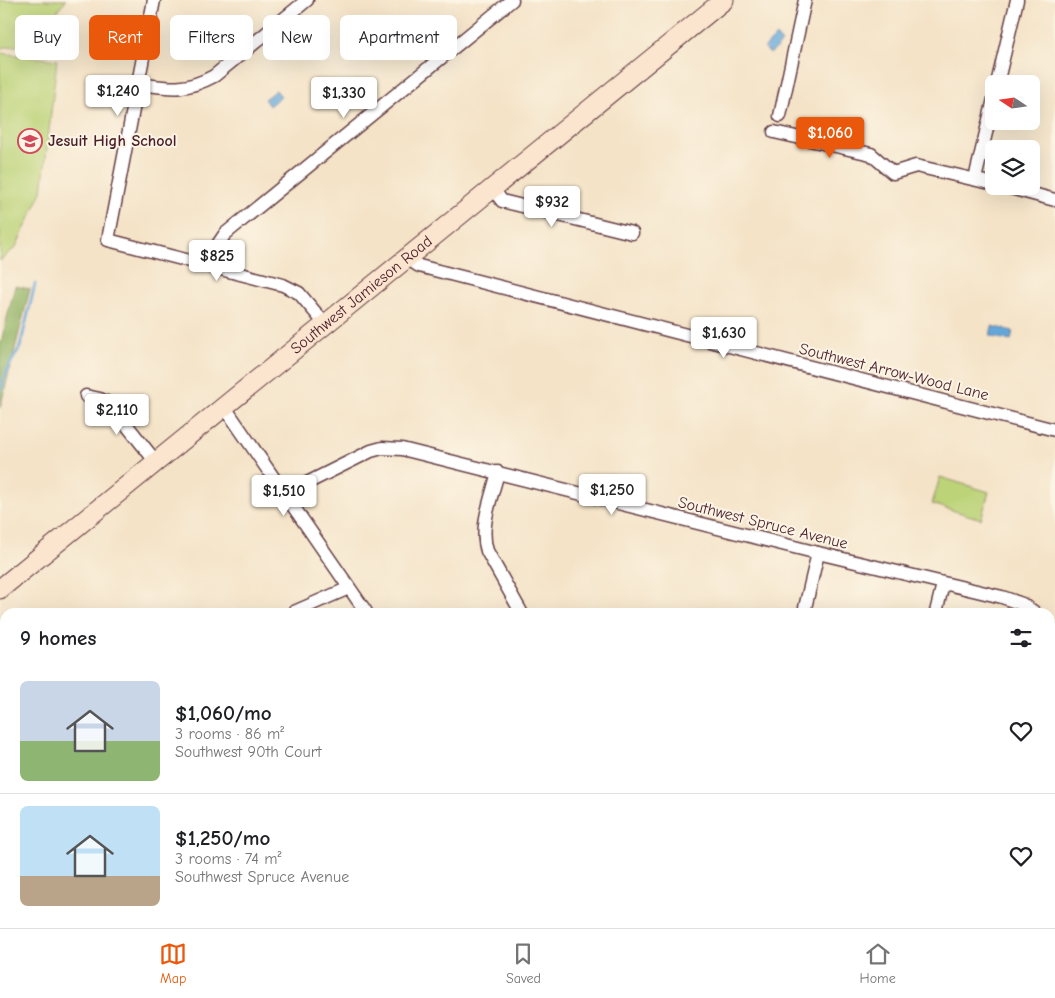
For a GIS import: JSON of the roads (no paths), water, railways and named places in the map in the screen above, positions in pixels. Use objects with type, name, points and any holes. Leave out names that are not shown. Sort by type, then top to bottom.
[{"type":"street","points":[[154,0],[108,240],[283,285],[299,293],[326,325]]},
{"type":"street","points":[[138,84],[168,88],[185,88],[199,84],[214,76],[307,0]]},
{"type":"street","points":[[204,264],[225,234],[512,0]]},
{"type":"street","name":"Southwest Jamieson Road","points":[[0,589],[724,0]]},
{"type":"street","points":[[780,116],[805,0]]},
{"type":"street","points":[[999,75],[1017,0]]},
{"type":"street","points":[[975,179],[987,130]]},
{"type":"street","points":[[774,132],[871,154],[893,173],[916,166],[985,182]]},
{"type":"street","points":[[493,189],[502,201],[632,233]]},
{"type":"street","points":[[1036,195],[1055,200]]},
{"type":"street","name":"Southwest Arrow-Wood Lane","points":[[408,259],[419,266],[1055,430]]},
{"type":"street","points":[[86,396],[100,399],[110,404],[156,462]]},
{"type":"street","points":[[224,406],[363,608]]},
{"type":"street","name":"Southwest Spruce Avenue","points":[[285,494],[371,452],[382,448],[402,449],[943,584],[1002,597],[1028,608]]},
{"type":"street","points":[[498,472],[484,530],[484,542],[487,551],[519,608]]},
{"type":"street","points":[[805,608],[818,553]]},
{"type":"street","points":[[937,608],[943,584]]},
{"type":"street","points":[[303,608],[349,588]]},
{"type":"water","points":[[776,36],[782,43],[770,54],[764,48]]},
{"type":"water","points":[[276,90],[281,96],[269,106],[264,99]]},
{"type":"water","points":[[992,326],[1013,331],[1011,341],[990,336]]},
{"type":"waterway","points":[[0,390],[8,368],[20,347],[35,284]]},
{"type":"place","name":"Jesuit High School","points":[[30,141]]}]
